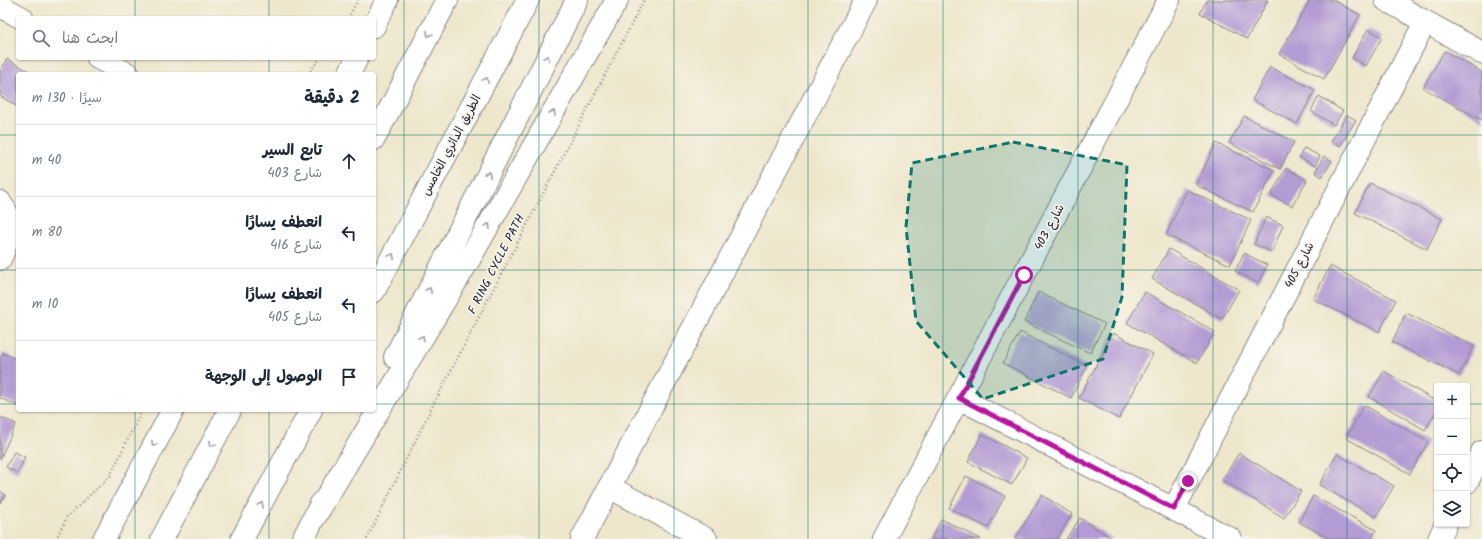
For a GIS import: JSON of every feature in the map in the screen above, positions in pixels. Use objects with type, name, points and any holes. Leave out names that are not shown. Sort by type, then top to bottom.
[{"type":"main road","points":[[376,22],[388,0]]},
{"type":"main road","points":[[376,135],[447,0]]},
{"type":"main road","name":"الطريق الدائري الخامس","points":[[376,287],[528,0]]},
{"type":"main road","points":[[376,396],[577,0]]},
{"type":"main road","points":[[316,515],[470,258],[617,0]]},
{"type":"main road","points":[[582,539],[866,0]]},
{"type":"main road","name":"شارع 403","points":[[884,539],[1169,0]]},
{"type":"main road","points":[[1386,0],[1482,53]]},
{"type":"main road","points":[[0,6],[18,16]]},
{"type":"main road","name":"شارع 405","points":[[1174,509],[1425,22]]},
{"type":"main road","points":[[102,60],[124,72]]},
{"type":"main road","points":[[350,72],[356,60]]},
{"type":"main road","points":[[0,202],[7,212],[8,231],[4,252],[0,259]]},
{"type":"main road","points":[[959,398],[1231,539]]},
{"type":"main road","points":[[104,539],[172,412]]},
{"type":"main road","points":[[162,539],[229,412]]},
{"type":"main road","points":[[242,539],[310,412]]},
{"type":"main road","points":[[303,539],[368,412]]},
{"type":"main road","points":[[1470,476],[1482,452]]},
{"type":"main road","points":[[610,487],[706,539]]},
{"type":"main road","points":[[1439,539],[1445,527]]},
{"type":"path","points":[[349,16],[358,0]]},
{"type":"path","name":"F RING CYCLE PATH","points":[[367,539],[429,413],[644,0]]},
{"type":"path","points":[[310,72],[318,60]]},
{"type":"path","points":[[56,539],[67,517],[110,476],[141,412]]},
{"type":"highlighted area","points":[[1013,142],[1127,165],[1122,297],[1103,359],[983,399],[916,321],[906,227],[912,163]]},
{"type":"building","points":[[1207,0],[1268,0],[1247,39],[1200,13]]},
{"type":"building","points":[[1310,0],[1333,0],[1360,15],[1324,79],[1279,54]]},
{"type":"building","points":[[1368,29],[1382,37],[1366,66],[1352,58]]},
{"type":"building","points":[[1444,51],[1482,72],[1482,120],[1423,88]]},
{"type":"building","points":[[7,59],[30,72],[16,72],[16,106],[0,96],[0,71]]},
{"type":"building","points":[[1270,67],[1315,90],[1297,124],[1252,100]]},
{"type":"building","points":[[1319,96],[1343,111],[1334,125],[1311,111]]},
{"type":"building","points":[[1347,115],[1356,120],[1340,146],[1331,141]]},
{"type":"building","points":[[1244,116],[1294,142],[1280,169],[1229,143]]},
{"type":"building","points":[[1216,143],[1274,170],[1253,212],[1196,185]]},
{"type":"building","points":[[1304,148],[1320,156],[1315,166],[1299,157]]},
{"type":"building","points":[[1324,156],[1332,161],[1322,177],[1315,172]]},
{"type":"building","points":[[1286,168],[1307,180],[1292,206],[1271,195]]},
{"type":"building","points":[[1370,183],[1442,219],[1427,249],[1355,213]]},
{"type":"building","points":[[1187,190],[1251,220],[1230,265],[1166,235]]},
{"type":"building","points":[[1266,217],[1283,225],[1272,252],[1254,244]]},
{"type":"building","points":[[1169,249],[1239,290],[1222,319],[1152,279]]},
{"type":"building","points":[[1244,253],[1267,265],[1258,283],[1235,271]]},
{"type":"building","points":[[1330,266],[1396,300],[1379,332],[1313,299]]},
{"type":"building","points":[[1038,292],[1105,324],[1090,353],[1024,322]]},
{"type":"building","points":[[1145,292],[1215,332],[1197,363],[1127,323]]},
{"type":"building","points":[[1406,313],[1474,346],[1459,375],[1392,342]]},
{"type":"building","points":[[1020,332],[1087,366],[1071,398],[1003,363]]},
{"type":"building","points":[[1113,333],[1153,354],[1119,419],[1079,398]]},
{"type":"building","points":[[3,353],[16,359],[16,405],[0,398],[0,359]]},
{"type":"building","points":[[1384,371],[1434,400],[1434,415],[1425,430],[1369,397]]},
{"type":"building","points":[[1364,405],[1428,442],[1410,474],[1346,438]]},
{"type":"building","points":[[0,417],[16,424],[0,459]]},
{"type":"building","points":[[982,434],[1027,458],[1012,485],[968,462]]},
{"type":"building","points":[[14,452],[25,457],[17,473],[6,467]]},
{"type":"building","points":[[1239,453],[1301,491],[1284,518],[1222,480]]},
{"type":"building","points":[[1337,454],[1394,486],[1376,517],[1319,485]]},
{"type":"building","points":[[966,476],[1005,496],[988,528],[949,508]]},
{"type":"building","points":[[0,491],[6,495],[0,503]]},
{"type":"building","points":[[1042,495],[1072,514],[1057,539],[1015,539]]},
{"type":"building","points":[[1313,496],[1376,530],[1371,539],[1330,539],[1299,522]]},
{"type":"building","points":[[1080,518],[1113,539],[1066,539]]},
{"type":"building","points":[[941,519],[981,539],[931,539]]},
{"type":"route","points":[[1024,275],[959,398],[1174,509],[1188,481]]}]
